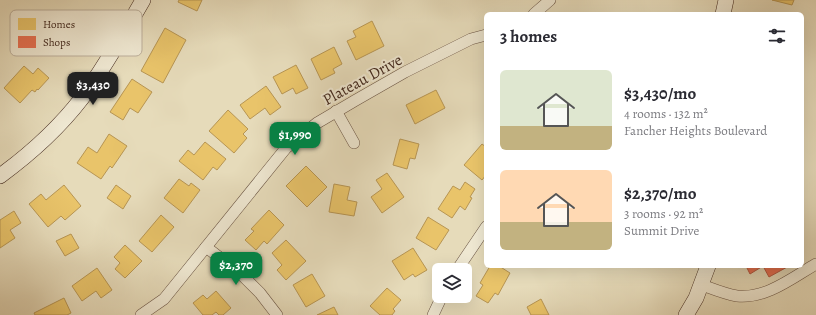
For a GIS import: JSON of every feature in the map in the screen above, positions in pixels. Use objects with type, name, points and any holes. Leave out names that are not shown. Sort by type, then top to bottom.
[{"type":"street","points":[[137,10],[143,0]]},
{"type":"street","points":[[536,12],[550,0]]},
{"type":"street","points":[[723,12],[726,0]]},
{"type":"street","name":"Plateau Drive","points":[[141,315],[164,298],[286,148],[317,123],[336,111],[405,72],[471,39],[484,36]]},
{"type":"street","points":[[0,176],[20,161],[53,130],[81,99],[110,56]]},
{"type":"street","points":[[336,111],[354,143]]},
{"type":"street","points":[[462,263],[484,230]]},
{"type":"street","points":[[206,247],[260,293],[277,315]]},
{"type":"street","points":[[702,285],[724,293],[738,296],[750,296],[769,291],[816,264]]},
{"type":"street","points":[[686,315],[702,285],[707,268]]},
{"type":"street","points":[[433,315],[439,303]]},
{"type":"building: Homes","points":[[179,0],[202,0],[197,11],[178,2]]},
{"type":"building: Homes","points":[[772,0],[794,0],[792,5]]},
{"type":"building: Homes","points":[[372,21],[384,46],[356,60],[347,41],[356,37],[353,31]]},
{"type":"building: Homes","points":[[165,28],[186,40],[163,83],[141,71]]},
{"type":"building: Homes","points":[[334,47],[342,64],[333,69],[335,73],[321,80],[311,59]]},
{"type":"building: Homes","points":[[296,65],[308,88],[296,94],[293,88],[282,94],[273,77]]},
{"type":"building: Homes","points":[[24,66],[33,74],[38,68],[49,78],[38,90],[37,89],[35,92],[32,90],[20,103],[4,88]]},
{"type":"building: Homes","points":[[132,79],[152,92],[138,113],[130,108],[123,120],[110,112]]},
{"type":"building: Homes","points":[[266,86],[281,107],[270,115],[265,108],[250,119],[240,105]]},
{"type":"building: Homes","points":[[436,90],[445,108],[415,124],[406,105]]},
{"type":"building: Homes","points":[[228,110],[248,129],[243,134],[247,138],[234,153],[209,131]]},
{"type":"building: Homes","points":[[109,134],[127,146],[112,168],[110,166],[101,179],[77,163],[88,147],[97,153]]},
{"type":"building: Homes","points":[[400,139],[419,144],[415,159],[410,158],[407,169],[393,165]]},
{"type":"building: Homes","points":[[205,142],[226,159],[217,170],[213,167],[203,180],[179,161],[188,150],[194,155]]},
{"type":"building: Homes","points":[[482,144],[484,146],[484,178],[482,180],[464,165]]},
{"type":"building: Homes","points":[[306,166],[327,187],[307,207],[286,186]]},
{"type":"building: Homes","points":[[387,173],[404,197],[382,213],[371,197],[382,189],[376,180]]},
{"type":"building: Homes","points":[[179,179],[189,186],[191,183],[200,190],[183,213],[164,198]]},
{"type":"building: Homes","points":[[465,182],[475,189],[470,197],[472,198],[465,210],[460,206],[452,218],[438,209],[453,186],[460,190]]},
{"type":"building: Homes","points":[[334,184],[350,187],[347,200],[357,202],[354,216],[329,212]]},
{"type":"building: Homes","points":[[64,185],[81,206],[65,220],[61,216],[48,227],[29,204],[41,194],[46,200]]},
{"type":"building: Homes","points":[[116,185],[131,196],[123,209],[107,198]]},
{"type":"building: Homes","points":[[269,210],[284,225],[267,244],[264,241],[256,250],[245,240],[254,231],[251,229]]},
{"type":"building: Homes","points":[[14,211],[21,223],[10,230],[15,238],[0,248],[0,220]]},
{"type":"building: Homes","points":[[161,215],[174,227],[152,252],[139,241]]},
{"type":"building: Homes","points":[[428,217],[449,230],[436,250],[416,238]]},
{"type":"building: Homes","points":[[71,234],[79,248],[65,256],[56,241]]},
{"type":"building: Homes","points":[[286,240],[306,261],[286,280],[277,270],[282,265],[272,253]]},
{"type":"building: Homes","points":[[125,245],[142,261],[125,278],[115,269],[120,263],[114,257]]},
{"type":"building: Homes","points":[[413,248],[427,270],[415,277],[413,274],[404,280],[392,261]]},
{"type":"building: Homes","points":[[97,268],[112,290],[101,298],[96,291],[82,301],[72,286]]},
{"type":"building: Homes","points":[[489,268],[502,268],[510,273],[498,295],[495,293],[488,303],[476,296],[483,285],[480,283]]},
{"type":"building: Homes","points":[[312,274],[325,296],[306,307],[293,285]]},
{"type":"building: Homes","points":[[387,288],[401,300],[393,309],[395,311],[392,315],[380,315],[370,306]]},
{"type":"building: Homes","points":[[216,291],[231,308],[223,315],[219,315],[216,312],[212,315],[203,315],[193,303],[203,295],[207,299]]},
{"type":"building: Homes","points":[[64,298],[71,313],[67,315],[35,315],[34,313]]},
{"type":"building: Homes","points":[[541,299],[549,315],[531,315],[527,307]]},
{"type":"building: Homes","points":[[334,307],[338,315],[317,315]]},
{"type":"building: Shops","points":[[747,268],[760,268],[750,274]]},
{"type":"building: Shops","points":[[764,268],[785,268],[769,277]]}]
